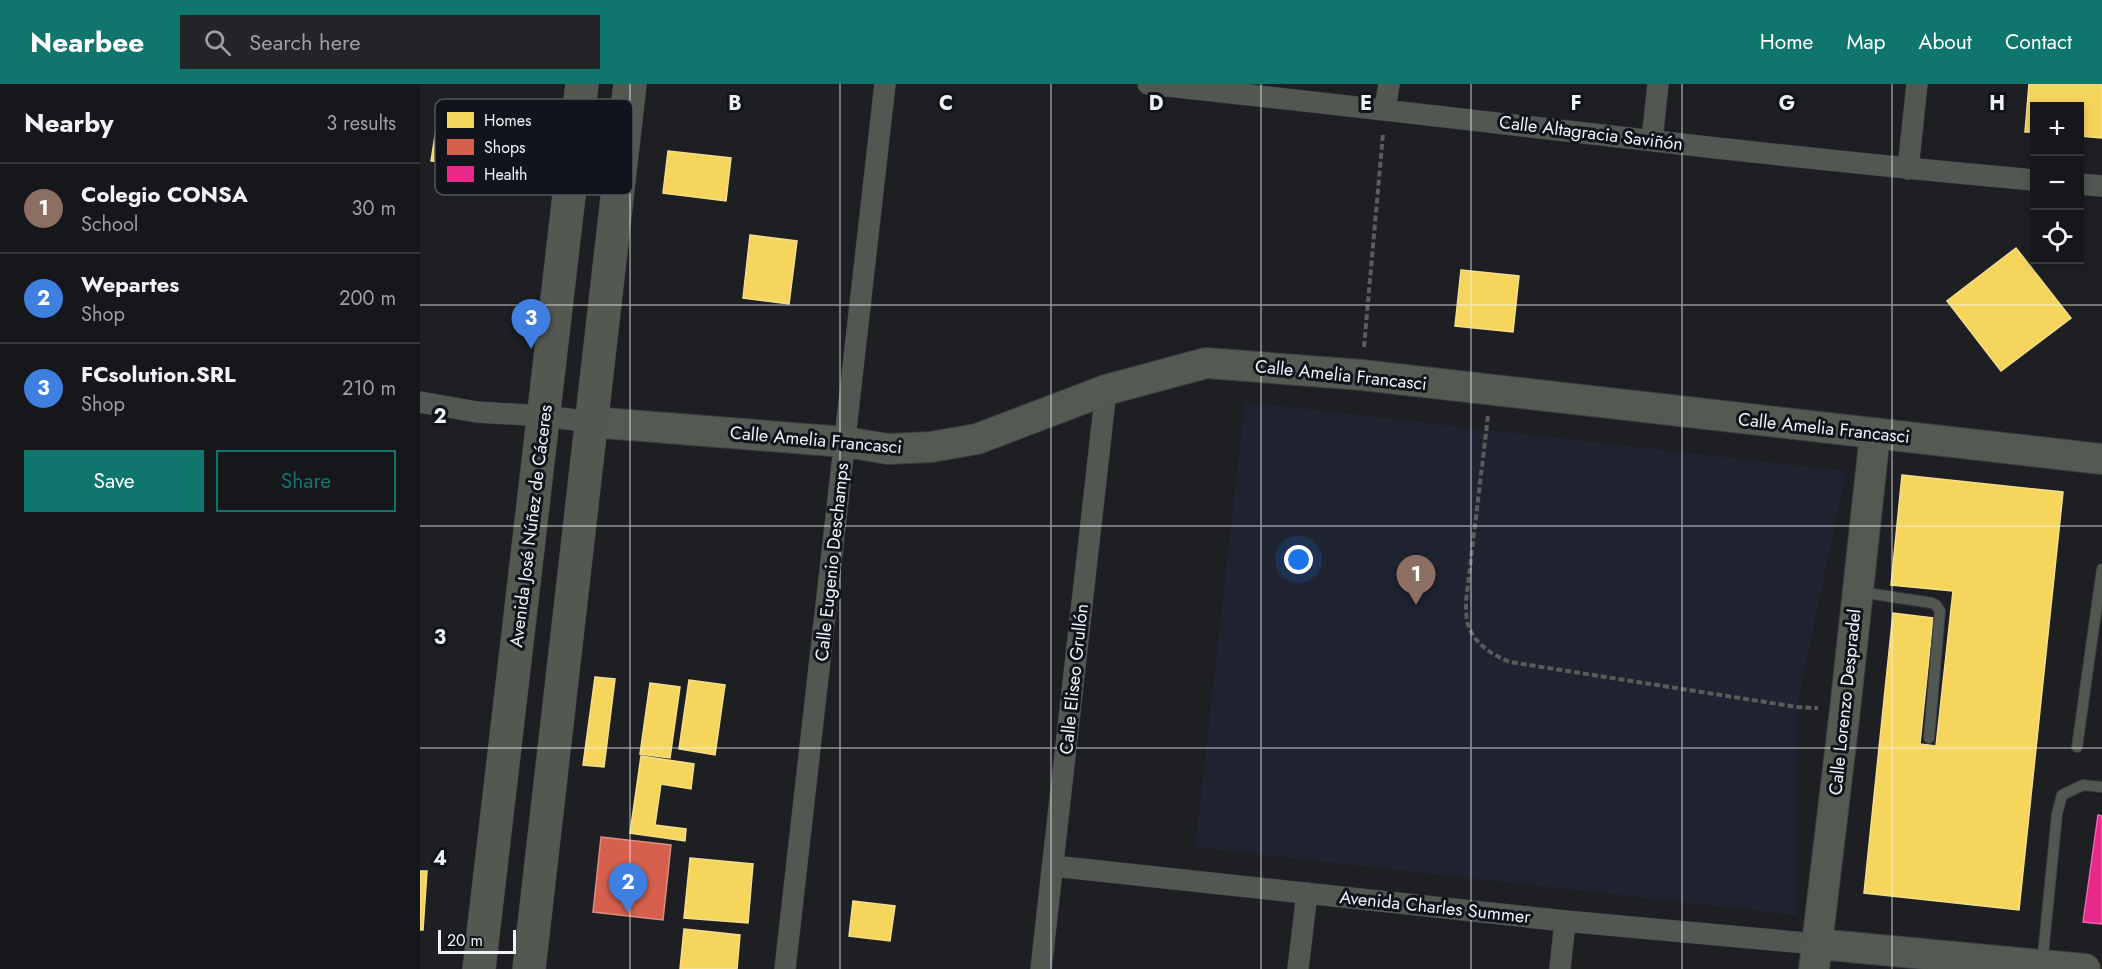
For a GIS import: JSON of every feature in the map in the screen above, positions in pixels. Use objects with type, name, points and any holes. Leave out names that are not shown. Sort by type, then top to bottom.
[{"type":"main road","name":"Avenida José Núñez de Cáceres","points":[[580,99],[582,84]]},
{"type":"main road","points":[[628,99],[630,84]]},
{"type":"main road","name":"Avenida José Núñez de Cáceres","points":[[479,969],[569,195]]},
{"type":"main road","points":[[530,969],[617,195]]},
{"type":"street","name":"Calle Eugenio Deschamps","points":[[785,969],[885,84]]},
{"type":"street","name":"Calle Altagracia Saviñón","points":[[1148,84],[1908,169],[2030,180]]},
{"type":"street","points":[[1385,109],[1389,84]]},
{"type":"street","points":[[1652,140],[1658,84]]},
{"type":"street","points":[[1908,169],[1917,84]]},
{"type":"street","points":[[2084,184],[2102,186]]},
{"type":"street","name":"Calle Amelia Francasci","points":[[591,422],[845,442],[888,448],[931,447],[977,439],[1106,390],[1206,363],[1362,375],[2102,459]]},
{"type":"street","name":"Calle Eliseo Grullón","points":[[1041,969],[1106,390]]},
{"type":"street","points":[[420,402],[477,412],[591,422]]},
{"type":"street","name":"Calle Lorenzo Despradel","points":[[1815,956],[1875,434]]},
{"type":"street","name":"Avenida Charles Summer","points":[[1053,866],[1566,921],[1815,956]]},
{"type":"street","points":[[1298,969],[1307,893]]},
{"type":"street","points":[[1560,969],[1566,921]]},
{"type":"street","points":[[1815,956],[2042,965],[2085,969]]},
{"type":"lane","points":[[2077,747],[2102,569]]},
{"type":"lane","points":[[1858,592],[1932,603],[1940,611],[1929,738]]},
{"type":"lane","points":[[2042,965],[2057,814],[2062,795],[2083,785],[2102,787]]},
{"type":"path","points":[[1362,375],[1385,109]]},
{"type":"path","points":[[1491,391],[1466,601],[1467,624],[1476,639],[1490,654],[1510,662],[1797,707],[1845,710]]},
{"type":"shaded area","points":[[1245,402],[1846,471],[1797,707],[1796,915],[1195,847]]},
{"type":"building: Homes","points":[[2029,84],[2102,84],[2102,138],[2084,136],[2084,102],[2030,102],[2030,132],[2025,132]]},
{"type":"building: Homes","points":[[435,136],[435,162],[431,161]]},
{"type":"building: Homes","points":[[668,151],[731,158],[726,201],[663,193]]},
{"type":"building: Homes","points":[[750,235],[797,241],[789,304],[743,298]]},
{"type":"building: Homes","points":[[2016,248],[2071,318],[2001,371],[1947,301]]},
{"type":"building: Homes","points":[[1461,270],[1519,276],[1513,332],[1455,326]]},
{"type":"building: Homes","points":[[1902,475],[2063,492],[2019,910],[1864,893],[1893,613],[1933,618],[1920,744],[1936,746],[1953,591],[1891,585]]},
{"type":"building: Homes","points":[[595,677],[615,679],[604,767],[583,765]]},
{"type":"building: Homes","points":[[689,680],[725,685],[715,755],[679,749]]},
{"type":"building: Homes","points":[[650,683],[680,687],[670,758],[640,754]]},
{"type":"building: Homes","points":[[641,756],[694,764],[691,789],[661,784],[655,825],[686,829],[685,841],[630,833]]},
{"type":"building: Homes","points":[[690,858],[753,864],[748,923],[684,918]]},
{"type":"building: Homes","points":[[420,871],[427,871],[423,930],[420,930]]},
{"type":"building: Homes","points":[[853,901],[895,906],[890,941],[849,936]]},
{"type":"building: Homes","points":[[684,929],[740,935],[737,969],[680,969]]},
{"type":"building: Shops","points":[[601,837],[671,845],[663,920],[593,912]]},
{"type":"building: Health","points":[[2098,815],[2102,816],[2102,924],[2083,922]]},
{"type":"place","name":"FCsolution.SRL","points":[[531,349]]},
{"type":"place","name":"Colegio CONSA","points":[[1416,605]]},
{"type":"place","name":"Wepartes","points":[[628,913]]}]
